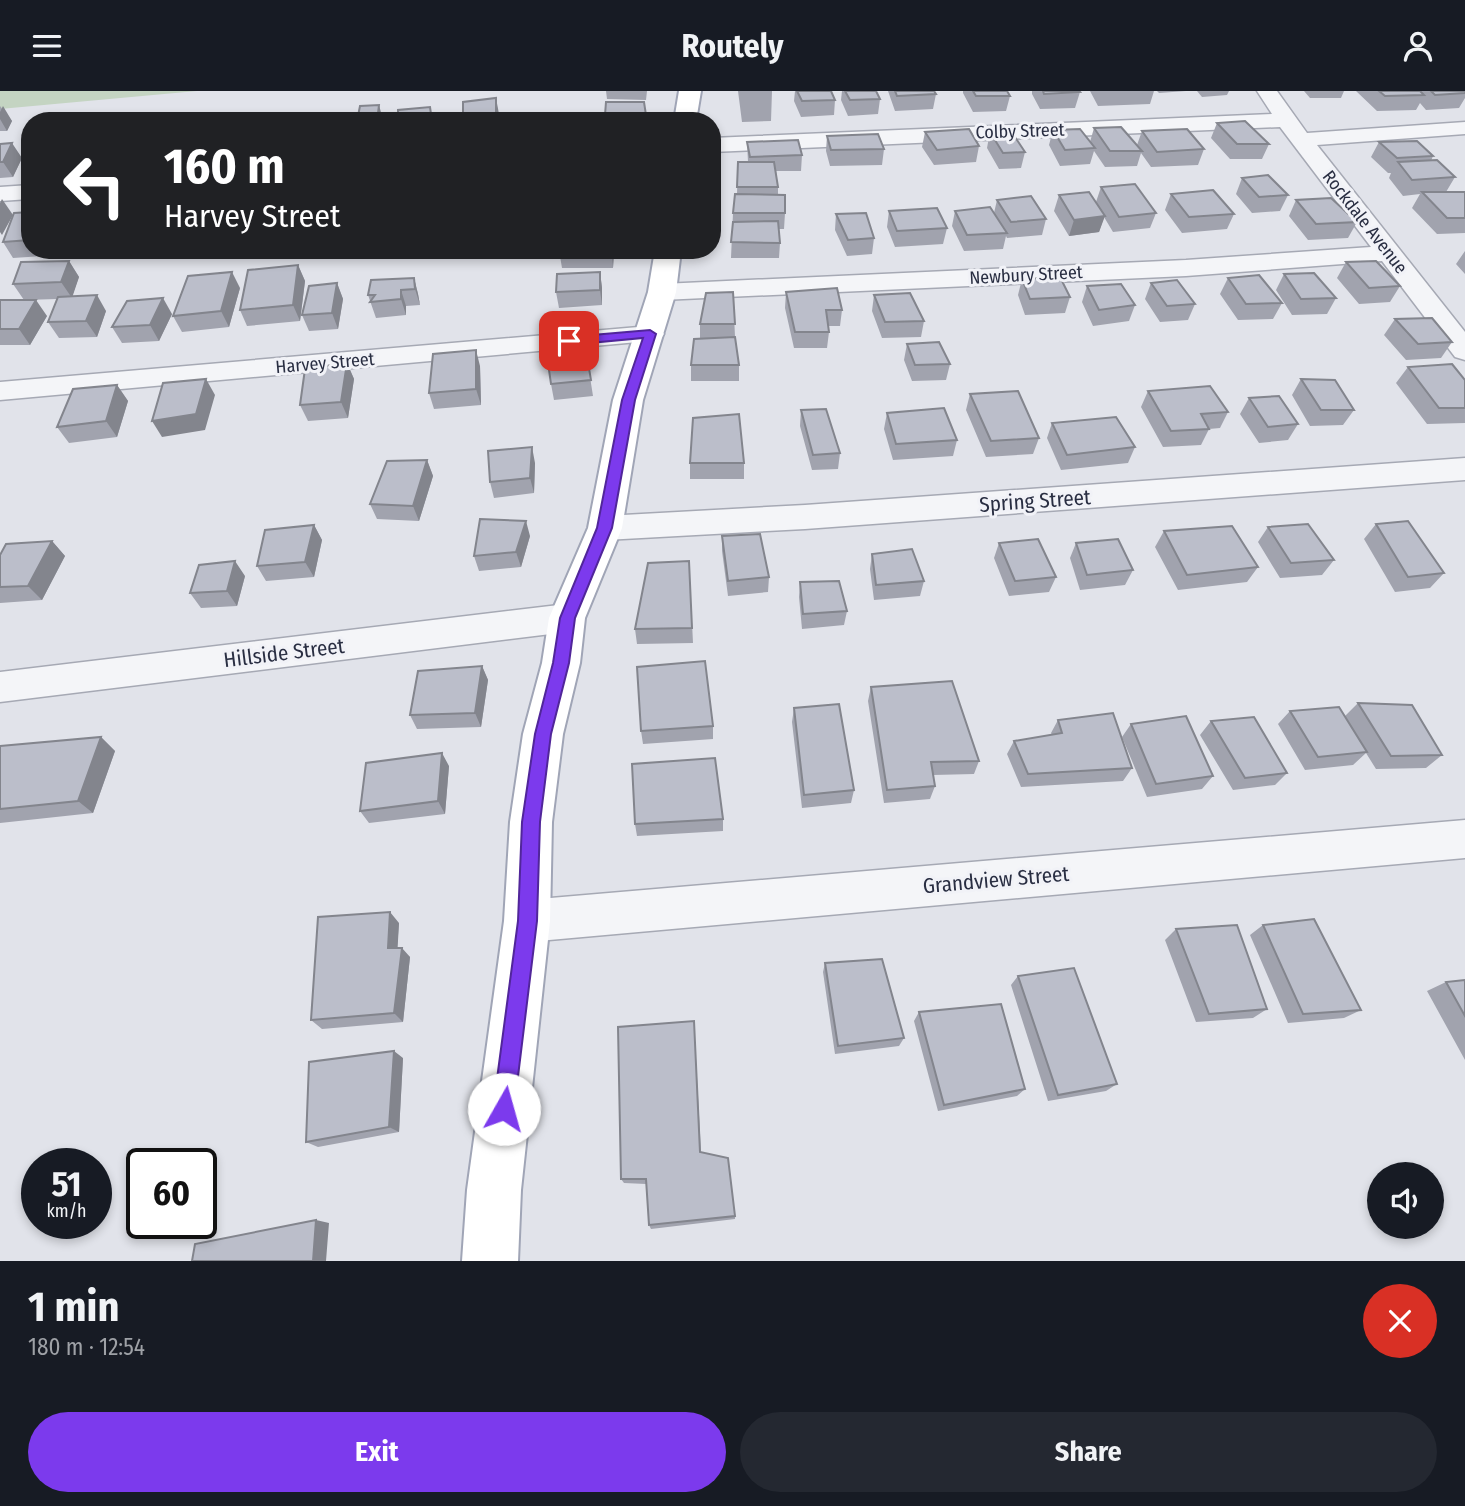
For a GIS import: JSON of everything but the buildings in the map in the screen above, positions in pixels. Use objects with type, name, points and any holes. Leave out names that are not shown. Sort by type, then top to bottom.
[{"type":"main road","points":[[686,112],[690,91]]},
{"type":"main road","points":[[490,1261],[494,1190],[527,921],[533,806],[543,734],[561,663],[567,618],[604,528],[628,400],[663,292],[667,259]]},
{"type":"street","name":"Rockdale Avenue","points":[[1267,91],[1301,140],[1465,351]]},
{"type":"street","name":"Colby Street","points":[[721,145],[1286,120]]},
{"type":"street","points":[[1301,140],[1465,128]]},
{"type":"street","points":[[0,194],[21,192]]},
{"type":"street","name":"Newbury Street","points":[[663,292],[1186,268],[1389,253]]},
{"type":"street","name":"Harvey Street","points":[[0,391],[650,334]]},
{"type":"street","name":"Spring Street","points":[[604,528],[804,517],[1465,469]]},
{"type":"street","name":"Hillside Street","points":[[0,687],[567,618]]},
{"type":"street","name":"Grandview Street","points":[[527,921],[1465,839]]},
{"type":"green space","points":[[0,91],[197,91],[0,109]]},
{"type":"route","points":[[504,1109],[527,921],[531,822],[543,734],[561,663],[567,618],[604,528],[628,400],[650,334],[569,341]]}]
